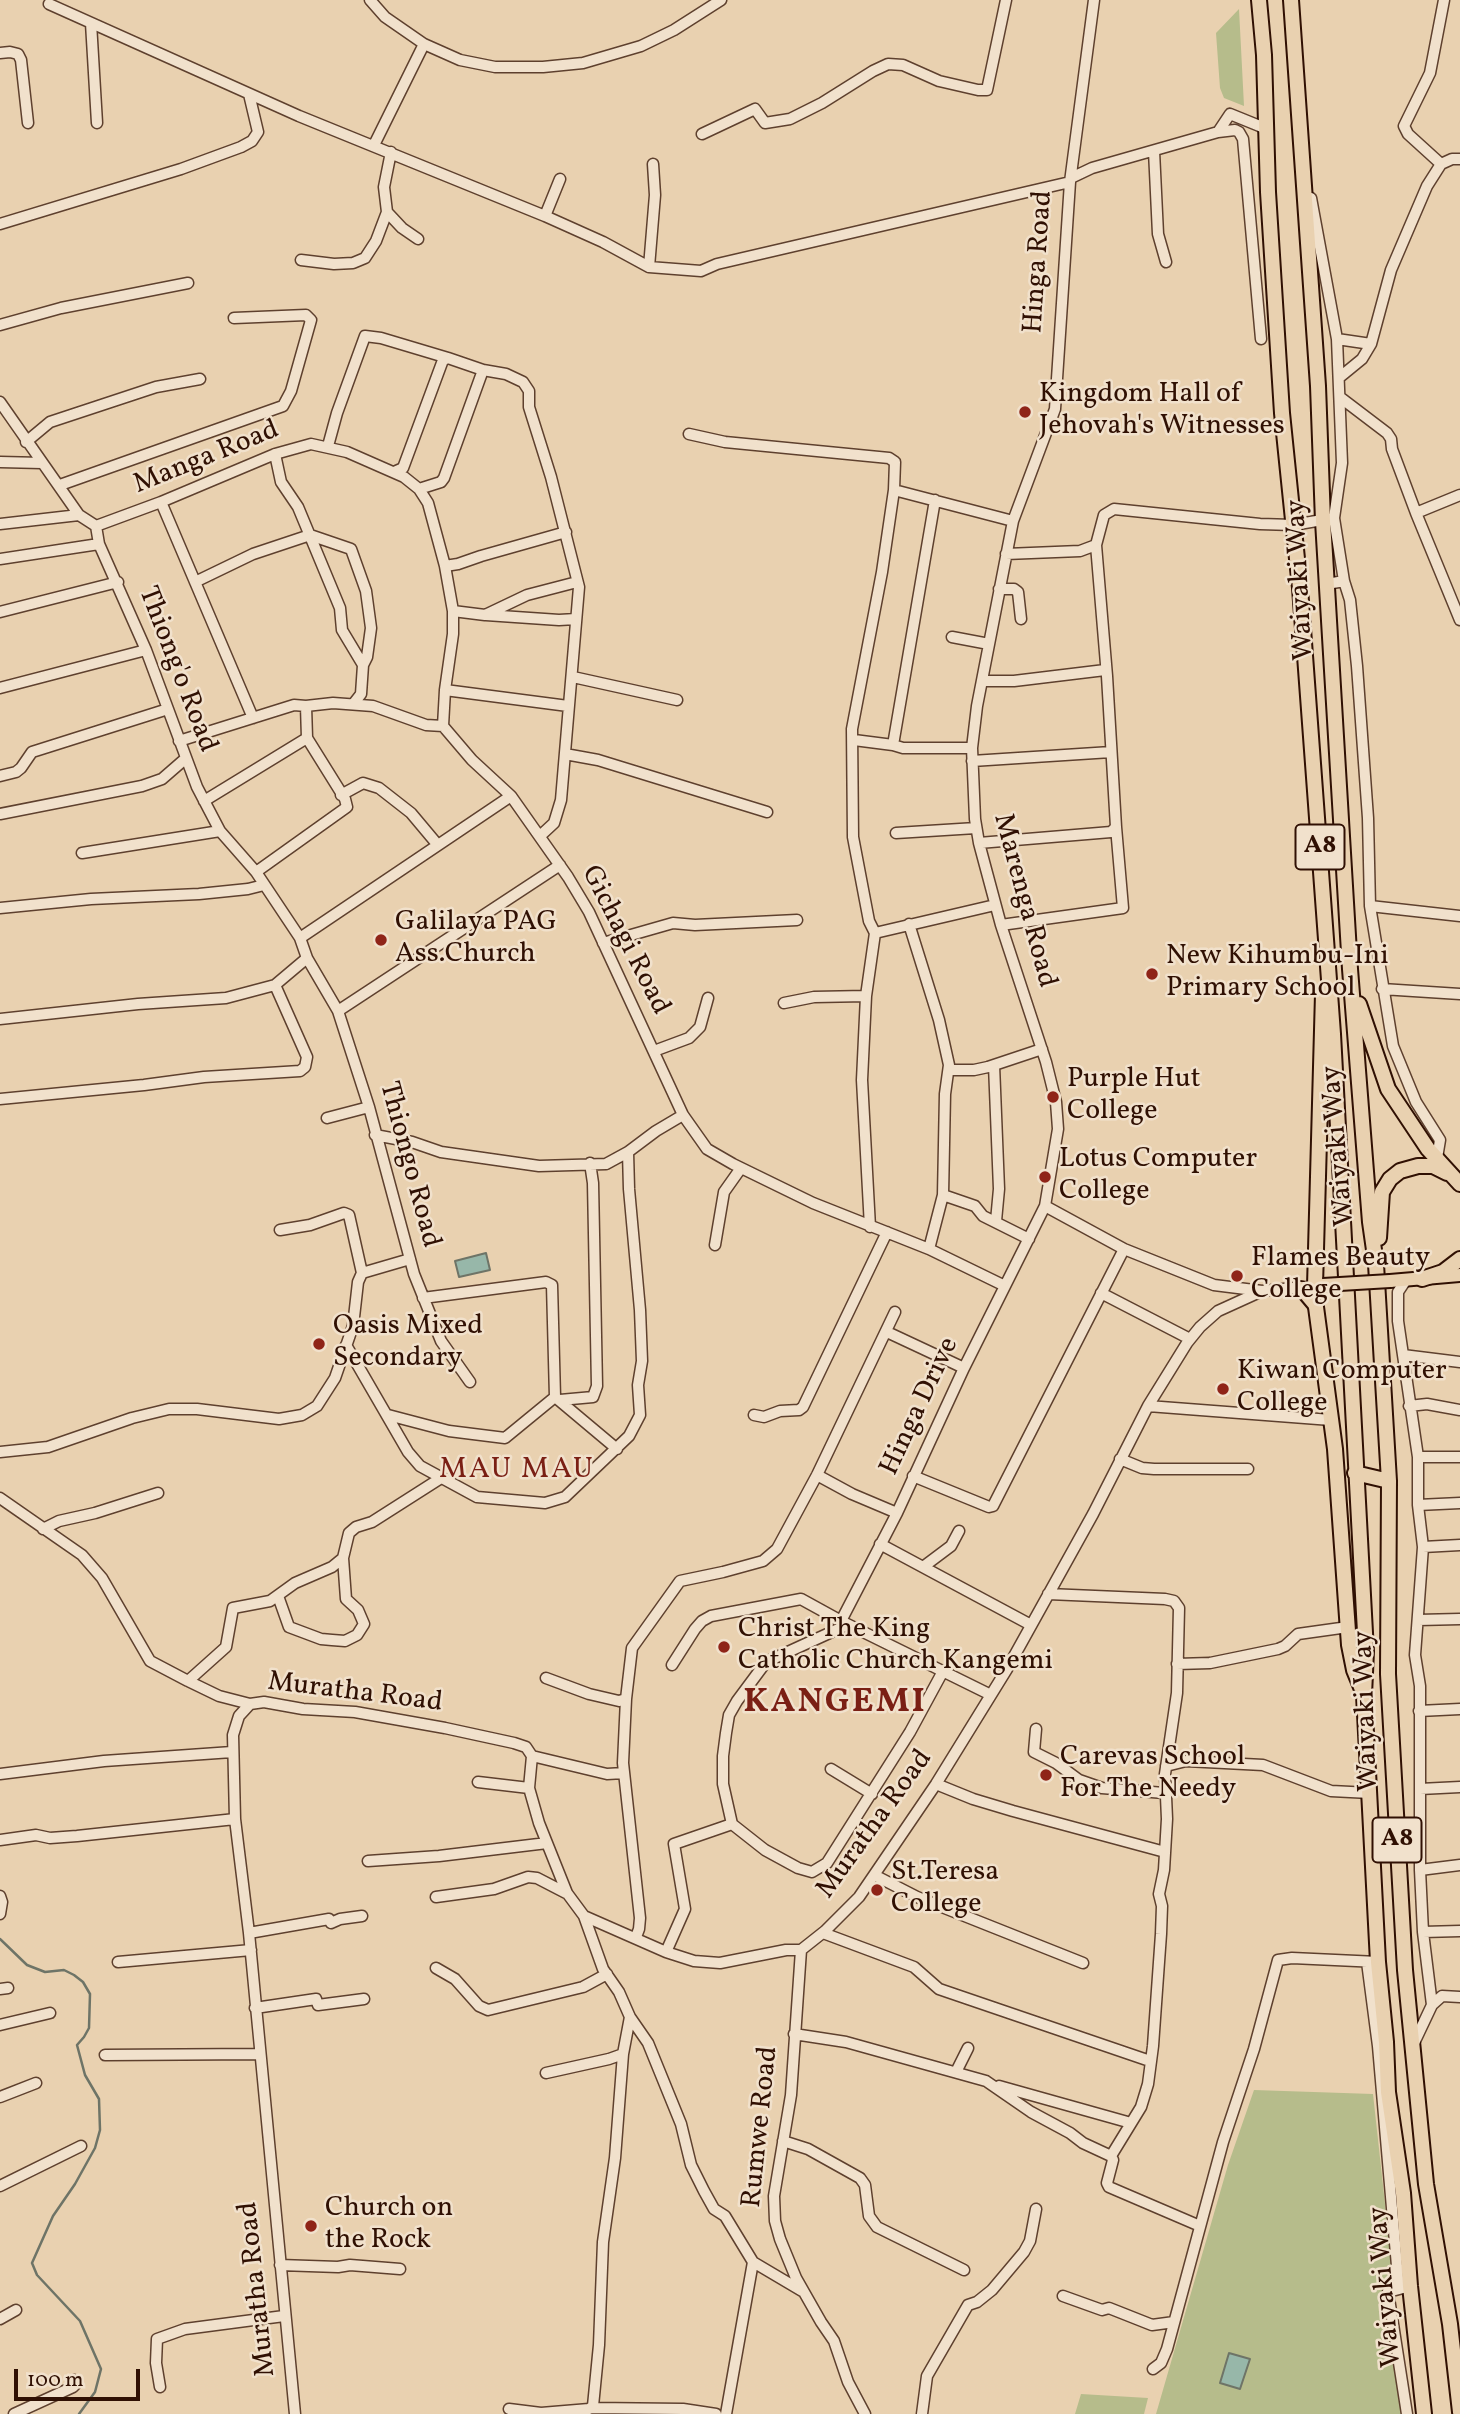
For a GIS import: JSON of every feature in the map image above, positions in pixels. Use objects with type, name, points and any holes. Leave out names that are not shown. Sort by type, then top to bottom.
[{"type":"highway","name":"Waiyaki Way","points":[[1259,0],[1282,413],[1316,791],[1334,1034],[1366,1651],[1364,1695],[1370,1793],[1373,1962],[1386,2042],[1388,2092],[1403,2193],[1405,2288],[1424,2414]]},
{"type":"highway","name":"Waiyaki Way","points":[[1291,0],[1328,519],[1326,583],[1350,969],[1368,1198],[1376,1264],[1389,1481],[1388,1674],[1405,1970],[1426,2184],[1450,2324],[1460,2412]]},
{"type":"highway","points":[[1316,791],[1340,790]]},
{"type":"highway","name":"Waiyaki Way","points":[[1319,1286],[1324,927]]},
{"type":"highway","points":[[1350,969],[1362,1017],[1388,1089],[1407,1120],[1457,1181]]},
{"type":"highway","points":[[1376,1264],[1382,1192],[1390,1179],[1401,1171],[1418,1166],[1433,1166],[1457,1181]]},
{"type":"highway","points":[[1341,1185],[1368,1198]]},
{"type":"highway","points":[[1422,1279],[1443,1272],[1460,1259]]},
{"type":"highway","name":"Waiyaki Way","points":[[1316,1307],[1331,1420],[1352,1660],[1364,1695]]},
{"type":"highway","points":[[1355,1473],[1389,1481]]},
{"type":"main road","points":[[1319,1286],[1460,1275]]},
{"type":"main road","name":"Waiyaki Way","points":[[1316,1307],[1319,1286]]},
{"type":"main road","points":[[1300,1288],[1316,1307]]},
{"type":"street","points":[[370,0],[385,17],[424,44],[460,60],[495,67],[543,67],[583,63],[641,46],[674,30],[721,0]]},
{"type":"street","points":[[702,134],[755,109],[765,123],[789,119],[888,64],[903,65],[939,81],[988,90],[1006,0]]},
{"type":"street","name":"Hinga Road","points":[[1013,522],[1055,409],[1070,180],[1094,0]]},
{"type":"street","points":[[1441,164],[1408,134],[1404,126],[1430,73],[1444,0]]},
{"type":"street","points":[[49,4],[249,94],[545,216],[603,242],[649,267],[701,271],[718,264],[1070,180],[1093,168],[1219,132],[1267,129]]},
{"type":"street","points":[[92,23],[97,123]]},
{"type":"street","points":[[374,145],[424,44]]},
{"type":"street","points":[[0,53],[10,51],[18,54],[21,60],[28,123]]},
{"type":"street","points":[[0,224],[241,148],[252,141],[258,132],[249,94]]},
{"type":"street","points":[[1219,132],[1230,114],[1267,129]]},
{"type":"street","points":[[1239,132],[1242,139],[1261,338]]},
{"type":"street","points":[[1154,151],[1158,237],[1166,262]]},
{"type":"street","points":[[301,260],[334,264],[353,263],[365,258],[376,241],[387,212],[384,187],[391,152]]},
{"type":"street","points":[[1340,377],[1362,359],[1371,344],[1391,270],[1427,186],[1441,164],[1460,159]]},
{"type":"street","points":[[1304,161],[1337,338],[1342,470],[1328,519],[1350,600],[1368,818],[1370,906],[1393,1046],[1416,1102],[1440,1140],[1437,1158]]},
{"type":"street","points":[[649,267],[655,195],[653,164]]},
{"type":"street","points":[[545,216],[560,179]]},
{"type":"street","points":[[387,212],[401,228],[418,239]]},
{"type":"street","points":[[0,326],[61,308],[188,283]]},
{"type":"street","points":[[60,485],[282,406],[291,391],[311,320],[306,315],[234,318]]},
{"type":"street","points":[[328,446],[365,336],[381,338],[483,370],[506,374],[523,382],[529,391],[529,407],[566,532],[577,582],[573,677],[568,706],[561,800],[554,823],[540,836]]},
{"type":"street","points":[[1337,338],[1371,344]]},
{"type":"street","points":[[394,472],[403,468],[422,421],[429,392],[443,360],[448,358]]},
{"type":"street","points":[[180,741],[294,705],[354,704],[391,711],[426,725],[443,726],[453,611],[445,566],[428,503],[419,489],[441,482],[444,478],[483,370]]},
{"type":"street","points":[[26,442],[50,422],[156,387],[200,379]]},
{"type":"street","points":[[1341,398],[1387,433],[1460,620]]},
{"type":"street","points":[[0,402],[79,515],[96,526]]},
{"type":"street","points":[[690,434],[738,443],[889,458],[895,462],[894,490],[882,572],[852,729],[853,837],[869,921],[875,933],[866,996],[862,1102],[870,1227]]},
{"type":"street","name":"Manga Road","points":[[96,526],[275,454],[311,444],[328,446],[394,472],[419,489]]},
{"type":"street","points":[[275,454],[281,482],[298,507],[340,608],[342,630],[363,665]]},
{"type":"street","points":[[0,462],[42,463]]},
{"type":"street","points":[[894,490],[1013,522]]},
{"type":"street","points":[[1416,513],[1460,495]]},
{"type":"street","points":[[892,745],[935,500]]},
{"type":"street","points":[[161,502],[253,718]]},
{"type":"street","points":[[1001,925],[1124,908],[1096,545],[1104,516],[1114,509],[1260,524],[1293,525],[1328,519]]},
{"type":"street","points":[[0,524],[79,515]]},
{"type":"street","name":"Marenga Road","points":[[1013,522],[982,681],[972,761],[979,843],[1001,925],[1042,1049],[1055,1102],[1058,1129],[1045,1206]]},
{"type":"street","name":"Thiong'o Road","points":[[96,526],[99,544],[146,650],[185,759],[204,801],[220,831],[256,872],[300,938],[307,958]]},
{"type":"street","points":[[445,566],[566,532]]},
{"type":"street","points":[[195,582],[253,554],[310,535],[351,549],[366,591],[371,628],[367,657],[363,665],[361,694],[354,704]]},
{"type":"street","points":[[0,559],[99,544]]},
{"type":"street","points":[[1006,554],[1080,551],[1096,545]]},
{"type":"street","points":[[0,612],[118,582]]},
{"type":"street","points":[[485,615],[527,595],[577,582]]},
{"type":"street","points":[[1326,583],[1344,582]]},
{"type":"street","points":[[999,589],[1014,589],[1018,592],[1021,619]]},
{"type":"street","points":[[453,611],[559,620],[576,619]]},
{"type":"street","points":[[952,637],[989,644]]},
{"type":"street","points":[[0,688],[146,650]]},
{"type":"street","points":[[982,681],[1014,681],[1105,670]]},
{"type":"street","points":[[573,677],[677,701]]},
{"type":"street","points":[[445,690],[568,706]]},
{"type":"street","points":[[256,872],[347,807],[307,737],[306,706]]},
{"type":"street","points":[[0,776],[22,768],[32,752],[168,709]]},
{"type":"street","name":"Gichagi Road","points":[[443,726],[472,760],[511,796],[560,865],[589,912],[683,1115],[707,1149],[741,1168],[870,1227],[929,1249],[1005,1286]]},
{"type":"street","points":[[204,801],[307,737]]},
{"type":"street","points":[[854,740],[903,748],[972,748]]},
{"type":"street","points":[[972,761],[1111,752]]},
{"type":"street","points":[[565,754],[598,760],[767,811]]},
{"type":"street","points":[[0,814],[142,786],[162,779],[185,759]]},
{"type":"street","points":[[341,795],[363,783],[379,789],[411,813],[438,844]]},
{"type":"street","points":[[300,938],[511,796]]},
{"type":"street","points":[[979,843],[1111,832],[1116,827]]},
{"type":"street","points":[[897,833],[976,828]]},
{"type":"street","points":[[82,853],[220,831]]},
{"type":"street","points":[[338,1011],[560,865]]},
{"type":"street","points":[[0,908],[91,899],[248,890],[264,885]]},
{"type":"street","points":[[875,933],[995,905]]},
{"type":"street","points":[[1370,906],[1460,916]]},
{"type":"street","points":[[603,943],[673,923],[695,925],[797,920]]},
{"type":"street","points":[[909,924],[939,1020],[949,1070],[945,1094],[943,1195],[929,1249]]},
{"type":"street","points":[[0,1019],[138,1004],[226,998],[275,985],[307,958]]},
{"type":"street","name":"Thiongo Road","points":[[307,958],[338,1011],[369,1107],[423,1298],[441,1341],[470,1382]]},
{"type":"street","points":[[0,1099],[305,1068],[307,1057],[275,985]]},
{"type":"street","points":[[1382,989],[1460,994]]},
{"type":"street","points":[[784,1003],[814,997],[866,996]]},
{"type":"street","points":[[654,1051],[689,1038],[700,1027],[708,998]]},
{"type":"street","points":[[949,1070],[974,1070],[1042,1049]]},
{"type":"street","points":[[994,1065],[999,1189],[996,1221]]},
{"type":"street","points":[[327,1118],[369,1107]]},
{"type":"street","points":[[375,1135],[412,1142],[441,1152],[539,1166],[606,1164],[683,1115]]},
{"type":"street","points":[[346,1345],[408,1452],[420,1465],[477,1497],[545,1503],[565,1497],[629,1436],[640,1415],[640,1310],[630,1213],[628,1152]]},
{"type":"street","points":[[388,1415],[449,1431],[505,1438],[557,1399],[593,1397],[597,1386],[593,1183],[590,1163]]},
{"type":"street","points":[[715,1245],[724,1192],[741,1168]]},
{"type":"street","points":[[943,1195],[975,1206],[983,1216],[1029,1239]]},
{"type":"street","points":[[1045,1206],[1124,1249],[1214,1285],[1262,1291],[1319,1286]]},
{"type":"street","name":"Hinga Drive","points":[[844,1623],[964,1368],[1045,1206]]},
{"type":"street","points":[[0,1452],[48,1447],[132,1418],[169,1409],[197,1409],[279,1419],[302,1415],[317,1406],[335,1378],[356,1310],[358,1282],[362,1273],[349,1215],[344,1213],[310,1225],[280,1230]]},
{"type":"street","points":[[754,1415],[764,1417],[803,1407],[887,1232]]},
{"type":"street","points":[[914,1476],[989,1507],[993,1506],[1124,1249]]},
{"type":"street","points":[[362,1273],[410,1259]]},
{"type":"street","points":[[1406,1279],[1398,1292],[1398,1321],[1418,1457],[1418,1505],[1423,1547],[1415,1655],[1420,1686],[1420,1870],[1423,1932],[1432,2005]]},
{"type":"street","points":[[423,1298],[546,1282],[552,1285],[557,1399],[617,1449]]},
{"type":"street","name":"Muratha Road","points":[[801,1950],[823,1933],[859,1897],[936,1784],[1031,1625],[1148,1406],[1190,1339],[1218,1311],[1262,1291]]},
{"type":"street","points":[[1101,1293],[1190,1339]]},
{"type":"street","points":[[636,1937],[640,1918],[624,1773],[626,1699],[632,1648],[680,1581],[763,1561],[782,1544],[895,1312]]},
{"type":"street","points":[[887,1332],[964,1368]]},
{"type":"street","points":[[1403,1355],[1460,1362]]},
{"type":"street","points":[[1409,1406],[1427,1404],[1460,1410]]},
{"type":"street","points":[[1148,1406],[1331,1420]]},
{"type":"street","points":[[1418,1457],[1460,1457]]},
{"type":"street","points":[[1120,1459],[1142,1468],[1154,1469],[1248,1469]]},
{"type":"street","points":[[817,1475],[852,1494],[897,1513]]},
{"type":"street","points":[[278,1596],[289,1627],[321,1639],[345,1641],[357,1635],[364,1624],[358,1610],[346,1599],[343,1558],[349,1533],[441,1478]]},
{"type":"street","points":[[43,1529],[59,1521],[158,1493]]},
{"type":"street","name":"Muratha Road","points":[[0,1498],[82,1555],[102,1578],[150,1661],[219,1696],[250,1704],[264,1702],[303,1709],[355,1712],[445,1728],[514,1742],[526,1747],[532,1756],[607,1774],[624,1773]]},
{"type":"street","points":[[1418,1505],[1460,1503]]},
{"type":"street","points":[[923,1567],[951,1546],[959,1531]]},
{"type":"street","points":[[880,1544],[1031,1625]]},
{"type":"street","points":[[1423,1547],[1460,1545]]},
{"type":"street","points":[[188,1681],[226,1647],[233,1608],[270,1601],[295,1584],[332,1567],[343,1558]]},
{"type":"street","points":[[1048,1594],[1174,1601],[1179,1608],[1176,1703],[1164,1794],[1167,1819],[1159,1894],[1162,1906],[1161,1934],[1153,2046],[1141,2107],[1111,2156],[1113,2160],[1107,2183],[1109,2187],[1200,2226]]},
{"type":"street","points":[[672,1665],[695,1629],[711,1616],[801,1599],[942,1673],[991,1695]]},
{"type":"street","points":[[1418,1620],[1460,1619]]},
{"type":"street","points":[[844,1623],[766,1662],[729,1715],[722,1768],[732,1824],[765,1850],[798,1868],[812,1872],[827,1863],[910,1732],[942,1673]]},
{"type":"street","points":[[1177,1664],[1210,1664],[1285,1646],[1298,1634],[1348,1627]]},
{"type":"street","points":[[546,1678],[589,1694],[619,1701],[626,1699]]},
{"type":"street","name":"Muratha Road","points":[[250,1704],[240,1716],[233,1735],[235,1819],[251,1950],[295,2414]]},
{"type":"street","points":[[1419,1711],[1460,1709]]},
{"type":"street","points":[[1036,1728],[1034,1752],[1056,1763],[1079,1780],[1102,1788],[1164,1794]]},
{"type":"street","points":[[0,1774],[104,1761],[232,1752]]},
{"type":"street","points":[[532,1756],[529,1788],[566,1893],[584,1916],[607,1974],[630,2017],[648,2043],[681,2124],[691,2165],[704,2191],[714,2209],[725,2216],[753,2262],[802,2291]]},
{"type":"street","points":[[1166,1766],[1186,1761],[1263,1765],[1331,1791],[1370,1793]]},
{"type":"street","points":[[831,1769],[872,1794]]},
{"type":"street","points":[[478,1782],[529,1788]]},
{"type":"street","points":[[936,1784],[993,1805],[1165,1852]]},
{"type":"street","points":[[1420,1789],[1460,1787]]},
{"type":"street","points":[[0,1840],[36,1835],[50,1838],[77,1836],[235,1819]]},
{"type":"street","points":[[666,1952],[685,1909],[674,1844],[732,1824]]},
{"type":"street","points":[[368,1861],[547,1843]]},
{"type":"street","points":[[1420,1870],[1460,1865]]},
{"type":"street","points":[[874,1875],[917,1897],[1083,1963]]},
{"type":"street","points":[[436,1897],[494,1889],[528,1877],[537,1878],[566,1893]]},
{"type":"street","points":[[0,1896],[1,1914]]},
{"type":"street","points":[[249,1933],[328,1920],[331,1923],[362,1916]]},
{"type":"street","points":[[584,1916],[666,1952],[694,1961],[720,1963],[786,1950],[801,1950]]},
{"type":"street","points":[[1423,1932],[1460,1931]]},
{"type":"street","points":[[823,1933],[914,1967],[939,1990],[1150,2061]]},
{"type":"street","points":[[118,1962],[251,1950]]},
{"type":"street","name":"Rumwe Road","points":[[801,1950],[791,2095],[774,2196],[775,2221],[802,2291],[834,2341],[848,2382],[865,2414]]},
{"type":"street","points":[[1153,2369],[1161,2363],[1174,2322],[1223,2142],[1254,2049],[1278,1960],[1292,1958],[1373,1962]]},
{"type":"street","points":[[436,1968],[455,1979],[479,2006],[488,2010],[583,1987],[607,1974]]},
{"type":"street","points":[[1414,2043],[1432,2005],[1442,1996],[1460,1997]]},
{"type":"street","points":[[256,2008],[316,1998],[318,2005],[364,1999]]},
{"type":"street","points":[[0,2025],[50,2014]]},
{"type":"street","points":[[592,2408],[599,2345],[603,2242],[615,2158],[623,2054],[630,2017]]},
{"type":"street","points":[[794,2034],[846,2042],[1131,2123]]},
{"type":"street","points":[[956,2072],[968,2048]]},
{"type":"street","points":[[105,2055],[260,2054]]},
{"type":"street","points":[[546,2073],[623,2054]]},
{"type":"street","points":[[0,2097],[36,2083]]},
{"type":"street","points":[[992,2084],[1031,2112],[1060,2126],[1083,2143],[1111,2156]]},
{"type":"street","points":[[783,2141],[808,2149],[860,2178],[865,2185],[869,2216],[877,2227],[964,2270]]},
{"type":"street","points":[[0,2186],[81,2146]]},
{"type":"street","points":[[922,2414],[927,2376],[968,2305],[977,2302],[992,2290],[1024,2252],[1030,2241],[1036,2208]]},
{"type":"street","points":[[726,2414],[753,2262]]},
{"type":"street","points":[[280,2265],[350,2265],[400,2269]]},
{"type":"street","points":[[1405,2288],[1388,2292],[1407,2414]]},
{"type":"street","points":[[1063,2296],[1102,2310],[1109,2308],[1152,2325],[1174,2322]]},
{"type":"street","points":[[0,2319],[16,2310]]},
{"type":"street","points":[[160,2387],[156,2363],[157,2339],[185,2329],[284,2316]]},
{"type":"street","points":[[14,2414],[73,2387],[74,2380]]},
{"type":"street","points":[[509,2409],[541,2413],[592,2408],[683,2409],[716,2414]]},
{"type":"green space","points":[[1239,9],[1244,106],[1224,98],[1220,88],[1216,33]]},
{"type":"green space","points":[[1254,2090],[1373,2094],[1408,2414],[1156,2414],[1228,2165]]},
{"type":"green space","points":[[1081,2394],[1148,2398],[1144,2414],[1075,2414]]},
{"type":"shaded area","points":[[486,1253],[490,1270],[459,1277],[455,1261]]},
{"type":"shaded area","points":[[1229,2353],[1250,2359],[1240,2389],[1220,2383]]},
{"type":"waterway","points":[[0,1939],[27,1965],[45,1972],[64,1970],[83,1982],[90,1994],[89,2028],[77,2045],[85,2075],[99,2099],[100,2130],[95,2148],[53,2216],[32,2263],[37,2275],[80,2321],[101,2369],[95,2392],[79,2414]]},
{"type":"place","name":"Kingdom Hall of Jehovah's Witnesses","points":[[1025,412]]},
{"type":"place","name":"Galilaya PAG Ass.Church","points":[[381,940]]},
{"type":"place","name":"New Kihumbu-Ini Primary School","points":[[1152,974]]},
{"type":"place","name":"Purple Hut College","points":[[1053,1097]]},
{"type":"place","name":"Lotus Computer College","points":[[1045,1177]]},
{"type":"place","name":"Flames Beauty College","points":[[1237,1276]]},
{"type":"place","name":"Oasis Mixed Secondary","points":[[319,1344]]},
{"type":"place","name":"Kiwan Computer College","points":[[1223,1389]]},
{"type":"place","name":"Christ The King Catholic Church Kangemi","points":[[724,1647]]},
{"type":"place","name":"Carevas School For The Needy","points":[[1046,1775]]},
{"type":"place","name":"St.Teresa College","points":[[877,1890]]},
{"type":"place","name":"Church on the Rock","points":[[311,2226]]},
{"type":"district","name":"MAU MAU","points":[[517,1471]]},
{"type":"district","name":"KANGEMI","points":[[835,1705]]}]
